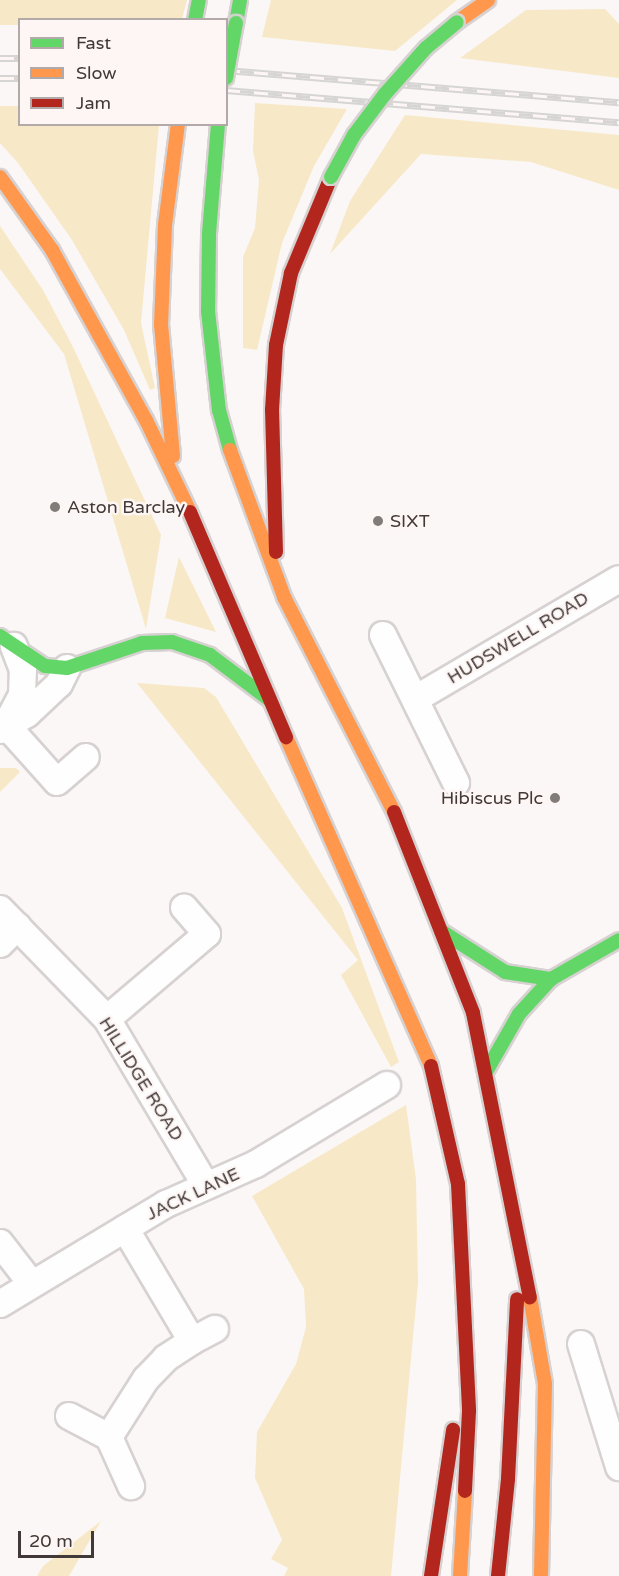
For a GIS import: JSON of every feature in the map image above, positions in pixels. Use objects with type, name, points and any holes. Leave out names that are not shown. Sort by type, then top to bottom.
[{"type":"main road","points":[[195,18],[199,0]]},
{"type":"main road","points":[[228,67],[240,0]]},
{"type":"main road","points":[[277,580],[272,421],[276,345],[291,273],[331,177],[354,135],[385,94],[426,48],[488,0]]},
{"type":"main road","points":[[176,488],[161,325],[165,225],[178,126]]},
{"type":"main road","points":[[217,130],[209,234],[211,359],[219,410],[238,481],[277,580],[386,792],[473,1014],[487,1070],[519,1232],[545,1384],[541,1576]]},
{"type":"main road","points":[[0,177],[52,250],[147,420],[176,488],[218,571],[270,700],[428,1052],[458,1184],[469,1411],[467,1483],[459,1576]]},
{"type":"main road","points":[[7,641],[45,666],[67,668],[142,643],[172,642],[210,655],[270,700]]},
{"type":"main road","points":[[441,931],[505,972],[551,979]]},
{"type":"main road","points":[[487,1070],[519,1014],[551,979],[619,940]]},
{"type":"main road","points":[[498,1576],[514,1383],[519,1232]]},
{"type":"main road","points":[[431,1576],[442,1485],[466,1371]]},
{"type":"street","name":"HUDSWELL ROAD","points":[[417,698],[619,579]]},
{"type":"street","points":[[383,635],[417,698],[456,783]]},
{"type":"street","points":[[3,728],[22,695],[23,670],[7,641]]},
{"type":"street","points":[[3,728],[27,714],[59,684],[67,668]]},
{"type":"street","points":[[3,728],[57,782],[86,757]]},
{"type":"street","points":[[107,1019],[207,934],[184,908]]},
{"type":"street","name":"HILLIDGE ROAD","points":[[0,909],[9,935],[107,1019],[206,1186]]},
{"type":"street","name":"JACK LANE","points":[[0,1304],[125,1228],[206,1186],[256,1164],[387,1085]]},
{"type":"street","points":[[125,1228],[192,1341]]},
{"type":"street","points":[[0,1244],[32,1283]]},
{"type":"street","points":[[109,1437],[146,1379],[166,1358],[215,1329]]},
{"type":"street","points":[[581,1344],[619,1467]]},
{"type":"street","points":[[69,1416],[109,1437],[131,1486]]},
{"type":"shaded area","points":[[0,0],[187,0],[182,18],[18,18],[18,25],[0,25]]},
{"type":"shaded area","points":[[271,0],[457,0],[395,51],[262,37]]},
{"type":"shaded area","points":[[605,9],[619,24],[619,78],[460,58],[526,10]]},
{"type":"shaded area","points":[[255,103],[347,109],[314,166],[282,243],[257,350],[243,348],[243,257],[255,228],[259,180],[253,151]]},
{"type":"shaded area","points":[[0,106],[18,106],[18,126],[159,126],[141,323],[155,388],[150,390],[124,330],[72,240],[18,163],[0,143]]},
{"type":"shaded area","points":[[405,115],[619,135],[619,190],[531,162],[421,154],[330,254],[350,201]]},
{"type":"shaded area","points":[[0,226],[43,290],[73,347],[161,535],[146,629],[64,354],[0,269]]},
{"type":"shaded area","points":[[179,557],[216,632],[165,618]]},
{"type":"shaded area","points":[[137,683],[204,688],[216,697],[342,908],[399,1062],[391,1067],[341,975],[358,960]]},
{"type":"shaded area","points":[[0,768],[16,768],[20,772],[0,792]]},
{"type":"shaded area","points":[[406,1105],[416,1179],[418,1283],[391,1576],[284,1576],[288,1568],[271,1559],[282,1540],[255,1478],[257,1432],[296,1364],[306,1327],[304,1289],[252,1196]]},
{"type":"shaded area","points":[[101,1521],[69,1576],[37,1576],[43,1566]]},
{"type":"railway","points":[[0,58],[18,58]]},
{"type":"railway","points":[[228,70],[619,102]]},
{"type":"railway","points":[[0,78],[18,78]]},
{"type":"railway","points":[[228,90],[619,122]]},
{"type":"traffic: fast","points":[[195,18],[199,0]]},
{"type":"traffic: fast","points":[[236,23],[240,0]]},
{"type":"traffic: fast","points":[[331,177],[354,135],[385,94],[426,48],[457,22]]},
{"type":"traffic: fast","points":[[228,67],[236,23]]},
{"type":"traffic: fast","points":[[218,126],[209,234],[208,311],[219,410],[230,450]]},
{"type":"traffic: fast","points":[[0,636],[45,666],[67,668],[142,643],[172,642],[210,655],[270,700]]},
{"type":"traffic: fast","points":[[441,931],[505,972],[551,979]]},
{"type":"traffic: fast","points":[[487,1070],[519,1014],[551,979],[619,940]]},
{"type":"traffic: slow","points":[[457,22],[488,0]]},
{"type":"traffic: slow","points":[[173,456],[161,325],[165,225],[178,126]]},
{"type":"traffic: slow","points":[[0,177],[52,250],[146,420],[190,512]]},
{"type":"traffic: slow","points":[[230,450],[284,597],[394,812]]},
{"type":"traffic: slow","points":[[286,737],[431,1066]]},
{"type":"traffic: slow","points":[[530,1297],[545,1384],[541,1576]]},
{"type":"traffic: slow","points":[[460,1576],[465,1491]]},
{"type":"traffic: jam","points":[[276,552],[272,410],[276,345],[291,273],[331,177]]},
{"type":"traffic: jam","points":[[190,512],[286,737]]},
{"type":"traffic: jam","points":[[394,812],[473,1013],[530,1297]]},
{"type":"traffic: jam","points":[[431,1066],[458,1184],[469,1411],[465,1491]]},
{"type":"traffic: jam","points":[[498,1576],[508,1479],[517,1299]]},
{"type":"traffic: jam","points":[[431,1576],[453,1430]]},
{"type":"place","name":"Aston Barclay","points":[[55,507]]},
{"type":"place","name":"SIXT","points":[[378,521]]},
{"type":"place","name":"Hibiscus Plc","points":[[555,798]]}]
